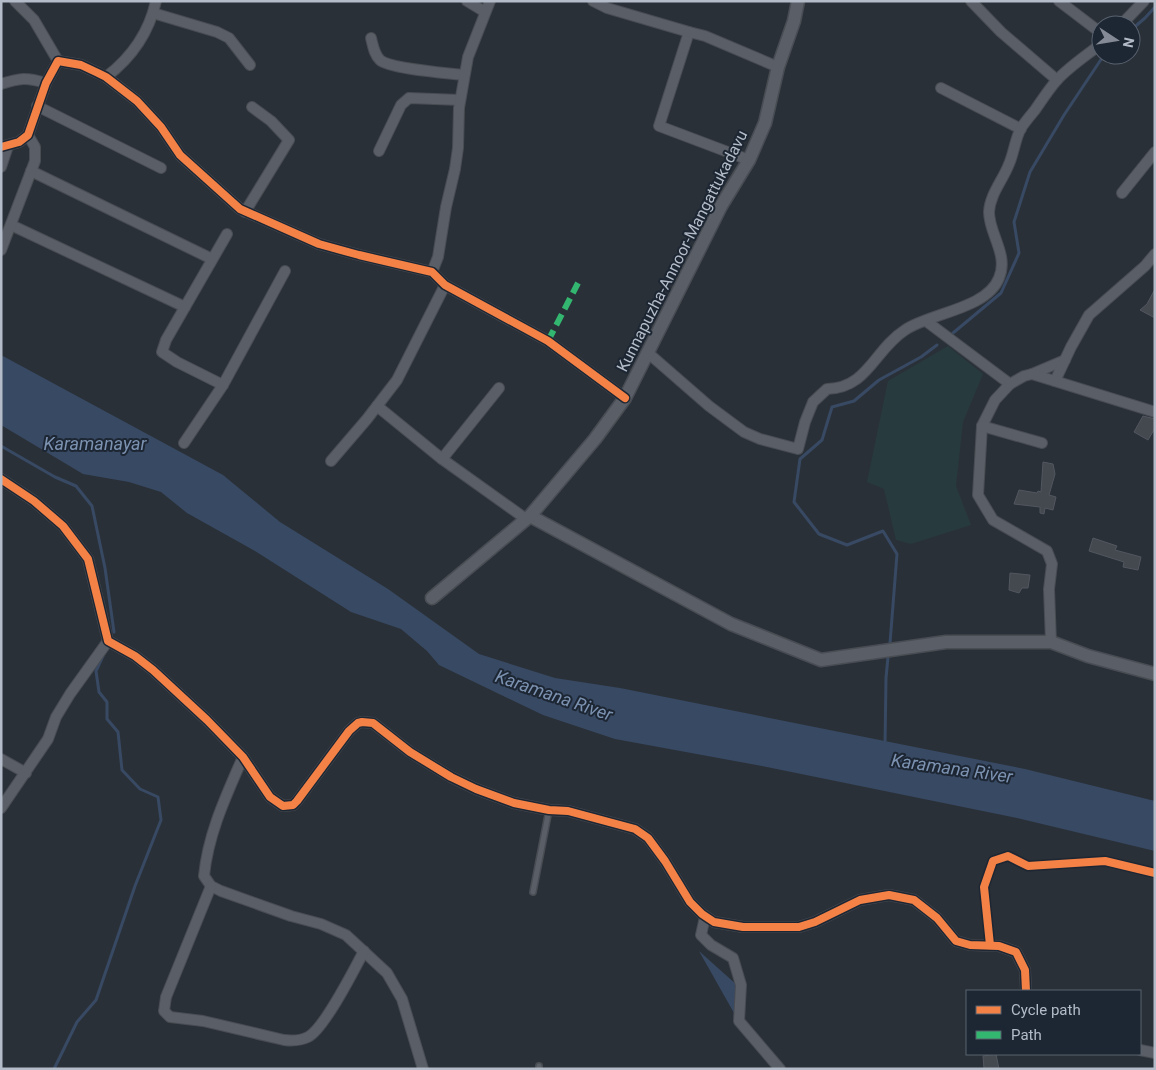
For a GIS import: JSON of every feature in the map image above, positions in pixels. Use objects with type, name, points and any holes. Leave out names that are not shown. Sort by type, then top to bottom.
[{"type":"street","points":[[15,1],[34,20],[58,61]]},
{"type":"street","points":[[106,77],[130,55],[150,24],[156,1]]},
{"type":"street","points":[[467,1],[485,12]]},
{"type":"street","points":[[432,272],[438,257],[446,207],[455,169],[460,100],[464,75],[468,58],[490,1]]},
{"type":"street","points":[[593,1],[607,8],[704,36],[778,67]]},
{"type":"street","name":"Kunnapuzha-Annoor-Mangattukadavu","points":[[432,598],[528,518],[595,439],[625,398],[720,206],[749,160],[766,123],[778,67],[794,21],[798,1]]},
{"type":"street","points":[[971,1],[1002,32],[1057,80]]},
{"type":"street","points":[[1059,1],[1091,25]]},
{"type":"street","points":[[1131,15],[1144,1]]},
{"type":"street","points":[[154,13],[229,38],[250,65]]},
{"type":"street","points":[[689,32],[660,126],[749,160]]},
{"type":"street","points":[[371,38],[374,52],[381,61],[397,66],[464,75]]},
{"type":"street","points":[[647,352],[709,406],[737,427],[760,439],[798,449],[805,422],[813,402],[827,389],[839,389],[851,384],[861,376],[890,341],[906,329],[974,301],[989,292],[1000,277],[1001,266],[1000,249],[989,214],[990,202],[1009,164],[1020,129],[1057,80],[1091,52]]},
{"type":"street","points":[[58,61],[82,65],[106,77],[137,101],[161,127],[180,155],[245,212],[319,244],[432,272],[445,286],[548,342],[625,398]]},
{"type":"street","points":[[1,166],[5,146],[19,142],[28,135],[46,82],[58,61]]},
{"type":"street","points":[[1,84],[20,78],[30,78],[46,82]]},
{"type":"street","points":[[941,88],[1020,129]]},
{"type":"street","points":[[378,151],[401,105],[408,98],[460,100]]},
{"type":"street","points":[[37,106],[161,168]]},
{"type":"street","points":[[245,212],[289,140],[271,121],[252,107]]},
{"type":"street","points":[[1,250],[35,161],[35,148],[28,135]]},
{"type":"street","points":[[1122,193],[1155,152]]},
{"type":"street","points":[[31,171],[212,259]]},
{"type":"street","points":[[11,225],[185,307]]},
{"type":"street","points":[[223,386],[162,352],[166,340],[227,234]]},
{"type":"street","points":[[1055,381],[1089,315],[1145,266],[1155,254]]},
{"type":"street","points":[[184,442],[223,386],[285,271]]},
{"type":"street","points":[[331,461],[397,380],[445,286]]},
{"type":"street","points":[[926,321],[1010,384]]},
{"type":"street","points":[[1051,642],[1050,589],[1052,564],[1047,551],[993,520],[978,495],[982,426],[994,400],[1010,384],[1024,376],[1065,360]]},
{"type":"street","points":[[1032,374],[1155,412]]},
{"type":"street","points":[[442,459],[499,388]]},
{"type":"street","points":[[377,406],[442,459],[528,518],[730,624],[821,660],[946,642],[1051,642],[1088,656],[1155,674]]},
{"type":"street","points":[[982,426],[1042,443]]},
{"type":"street","points":[[1,479],[34,501],[64,526],[88,559],[108,641],[135,656],[153,670],[243,757],[276,803],[288,807],[297,802],[349,731],[358,723],[369,722],[378,726],[410,752],[451,777],[476,789],[514,803],[548,810],[568,811],[635,829],[648,838],[665,860],[690,902],[714,922],[743,927],[799,927],[815,922],[860,900],[889,895],[914,900],[937,918],[956,941],[970,946],[999,946],[1016,952],[1025,970],[1026,990]]},
{"type":"street","points":[[1,808],[48,739],[56,717],[70,694],[108,641]]},
{"type":"street","points":[[243,757],[221,806],[206,856],[204,876],[212,886],[346,935],[387,973],[402,999],[422,1069]]},
{"type":"street","points":[[1,759],[26,773]]},
{"type":"street","points":[[212,886],[166,997],[164,1011],[170,1017],[203,1021],[284,1040],[294,1041],[309,1037],[329,1012],[364,951]]},
{"type":"street","points":[[705,916],[701,935],[711,945],[733,958],[741,985],[739,1021],[780,1069]]},
{"type":"street","points":[[1141,1050],[1155,1053]]},
{"type":"lane","points":[[533,892],[548,810]]},
{"type":"green space","points":[[948,346],[983,374],[963,422],[956,486],[971,525],[911,544],[896,540],[884,489],[867,482],[888,381]]},
{"type":"water","name":"Karamanayar","points":[[1,355],[223,475],[280,522],[388,589],[479,654],[555,678],[620,688],[1025,769],[1155,801],[1155,851],[1017,818],[762,766],[615,739],[543,715],[439,665],[427,651],[401,629],[351,612],[255,551],[187,513],[161,492],[129,482],[83,474],[1,425]]},
{"type":"water","points":[[699,951],[738,986],[734,1013]]},
{"type":"building","points":[[1155,289],[1155,318],[1140,310],[1147,304]]},
{"type":"building","points":[[1143,416],[1155,419],[1155,428],[1148,440],[1134,432]]},
{"type":"building","points":[[1043,462],[1053,464],[1055,474],[1049,495],[1056,497],[1053,510],[1045,508],[1044,514],[1040,513],[1040,507],[1014,504],[1019,490],[1041,492]]},
{"type":"building","points":[[1093,538],[1117,546],[1115,550],[1141,557],[1138,570],[1123,567],[1124,562],[1089,551]]},
{"type":"building","points":[[1010,573],[1030,575],[1028,588],[1022,588],[1019,593],[1009,590]]},
{"type":"building","points":[[996,1055],[999,1069],[984,1069],[983,1056]]},
{"type":"waterway","points":[[1141,21],[1155,7]]},
{"type":"waterway","points":[[953,333],[1001,293],[1019,253],[1014,222],[1030,172],[1064,115],[1097,65]]},
{"type":"waterway","points":[[890,643],[897,554],[883,531],[847,545],[819,534],[794,502],[800,459],[822,440],[832,407],[854,401],[879,380],[921,357],[937,345]]},
{"type":"waterway","points":[[1,446],[55,477],[76,486],[92,506],[105,568],[114,632]]},
{"type":"waterway","points":[[54,1069],[77,1022],[96,1000],[135,886],[161,820],[158,797],[140,789],[122,770],[118,732],[107,719],[107,702],[99,692],[96,671],[103,656]]},
{"type":"waterway","name":"Karamana River","points":[[885,745],[888,657]]},
{"type":"marked path","points":[[548,341],[578,283]]},
{"type":"cycle path","points":[[1,147],[19,142],[28,135],[46,83],[58,61],[81,65],[106,77],[137,101],[161,127],[180,155],[240,209],[319,244],[432,272],[445,285],[548,341],[625,398]]},
{"type":"cycle path","points":[[1,479],[34,501],[63,526],[88,559],[108,641],[135,656],[153,670],[207,720],[243,757],[270,797],[283,806],[293,805],[297,801],[349,731],[358,723],[373,723],[410,752],[451,777],[476,789],[514,803],[549,810],[568,811],[635,829],[648,838],[665,861],[690,902],[702,914],[714,922],[743,927],[799,927],[815,922],[860,900],[889,895],[914,900],[937,918],[956,941],[970,945],[999,946],[1016,952],[1025,970],[1026,990]]},
{"type":"cycle path","points":[[990,945],[984,887],[993,861],[1008,856],[1028,866],[1105,861],[1155,873]]}]
